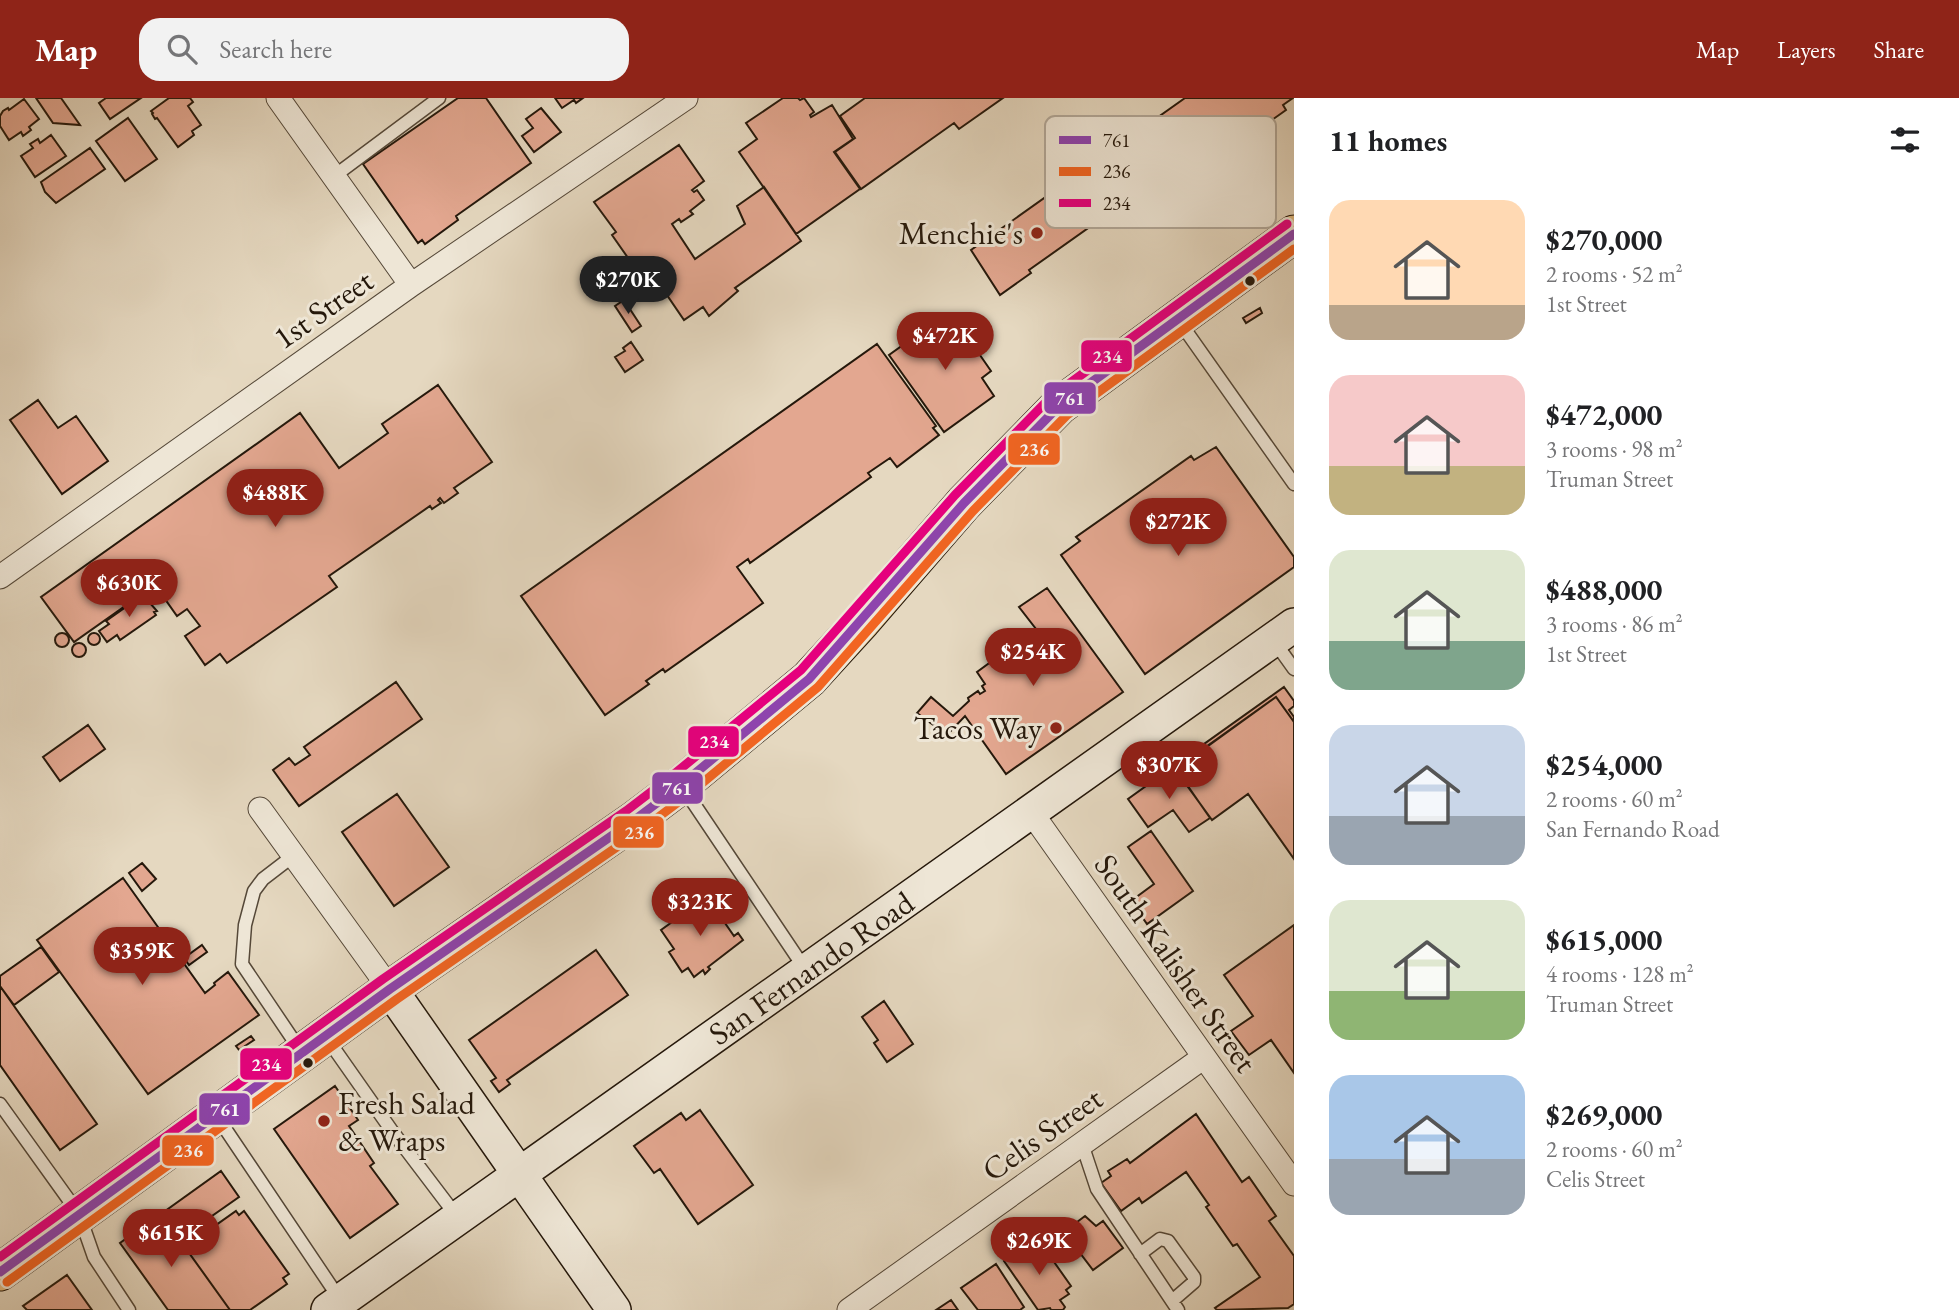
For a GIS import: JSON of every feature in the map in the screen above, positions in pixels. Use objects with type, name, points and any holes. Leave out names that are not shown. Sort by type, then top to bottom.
[{"type":"main road","points":[[0,1272],[390,989],[634,821],[681,785],[809,680],[964,503],[1059,406],[1294,234]]},
{"type":"main road","name":"San Fernando Road","points":[[335,1305],[1283,632]]},
{"type":"main road","points":[[390,989],[614,1310]]},
{"type":"street","points":[[278,98],[411,285]]},
{"type":"street","name":"1st Street","points":[[0,577],[411,285],[686,98]]},
{"type":"street","points":[[260,809],[390,989]]},
{"type":"street","name":"South Kalisher Street","points":[[1031,812],[1294,1184]]},
{"type":"street","name":"Celis Street","points":[[849,1310],[1204,1057]]},
{"type":"lane","points":[[334,177],[439,98]]},
{"type":"lane","points":[[1177,318],[1294,484]]},
{"type":"lane","points":[[1283,632],[1294,669]]},
{"type":"lane","points":[[681,785],[807,972]]},
{"type":"lane","points":[[293,856],[263,879],[254,891],[246,925],[242,964],[392,1131],[458,1218]]},
{"type":"lane","points":[[0,1104],[79,1214],[94,1257],[129,1310]]},
{"type":"lane","points":[[216,1115],[335,1305]]},
{"type":"lane","points":[[1082,1144],[1097,1189],[1140,1254],[1175,1305],[1194,1282],[1194,1277],[1168,1241],[1160,1239],[1140,1254]]},
{"type":"building","points":[[36,98],[61,98],[80,125],[53,123]]},
{"type":"building","points":[[106,98],[141,98],[110,119],[99,103]]},
{"type":"building","points":[[169,98],[190,98],[193,102],[188,106],[201,125],[192,131],[194,135],[178,147],[151,111]]},
{"type":"building","points":[[458,98],[486,98],[531,163],[456,216],[458,220],[425,244],[422,240],[418,243],[363,164]]},
{"type":"building","points":[[555,98],[583,98],[562,108]]},
{"type":"building","points":[[783,98],[804,98],[814,112],[811,117],[832,105],[853,139],[834,152],[860,189],[796,234],[739,152],[757,139],[746,123]]},
{"type":"building","points":[[865,98],[1003,98],[959,129],[954,123],[861,189],[835,152],[855,138],[840,116]]},
{"type":"building","points":[[1185,98],[1293,98],[1283,105],[1286,110],[1276,117],[1160,116]]},
{"type":"building","points":[[24,99],[39,119],[23,136],[21,132],[9,140],[0,126],[0,116],[3,111],[8,108],[9,110]]},
{"type":"building","points":[[541,108],[561,132],[534,152],[522,136],[533,128],[526,119]]},
{"type":"building","points":[[128,118],[157,159],[125,181],[96,141]]},
{"type":"building","points":[[51,135],[66,156],[35,177],[21,156],[33,148],[30,144],[38,139],[40,143]]},
{"type":"building","points":[[679,145],[704,181],[692,190],[697,190],[704,200],[690,211],[693,214],[672,224],[695,259],[745,224],[737,206],[764,187],[801,241],[735,288],[738,291],[709,316],[703,307],[684,320],[658,282],[649,288],[612,235],[616,232],[594,202]]},
{"type":"building","points":[[90,148],[105,169],[56,203],[45,192],[41,182]]},
{"type":"building","points":[[1045,197],[1045,228],[1088,228],[1029,270],[1031,273],[1000,295],[971,250]]},
{"type":"building","points":[[624,300],[641,326],[632,332],[615,306]]},
{"type":"building","points":[[1260,308],[1262,313],[1246,323],[1243,318]]},
{"type":"building","points":[[945,315],[959,335],[964,332],[991,371],[982,378],[994,396],[944,432],[889,355]]},
{"type":"building","points":[[631,342],[643,360],[625,372],[615,357],[625,351],[623,348]]},
{"type":"building","points":[[877,344],[936,426],[933,428],[939,435],[897,467],[890,458],[868,473],[871,477],[750,563],[748,559],[737,567],[763,603],[665,672],[663,669],[646,681],[649,684],[605,715],[521,596]]},
{"type":"building","points":[[438,385],[492,462],[454,488],[458,493],[444,503],[440,498],[438,500],[441,503],[432,509],[430,506],[329,576],[337,587],[227,663],[220,654],[205,665],[185,636],[200,626],[187,609],[177,616],[155,585],[74,642],[41,597],[300,413],[339,468],[388,433],[382,424]]},
{"type":"building","points":[[38,400],[58,428],[76,416],[108,461],[62,494],[10,420]]},
{"type":"building","points":[[1216,447],[1294,557],[1294,567],[1145,674],[1061,555],[1080,541],[1076,537],[1191,456],[1194,460]]},
{"type":"building","points":[[1047,588],[1123,692],[1006,774],[965,716],[947,735],[917,713],[931,697],[953,716],[969,701],[968,698],[978,691],[980,694],[985,691],[982,686],[985,684],[977,672],[1011,647],[1008,643],[1036,629],[1019,607]]},
{"type":"building","points":[[143,595],[157,611],[154,612],[156,615],[120,640],[117,635],[107,642],[99,631],[109,624],[106,621]]},
{"type":"building","points":[[62,633],[67,635],[67,645],[62,647],[57,645],[55,640],[57,635]]},
{"type":"building","points":[[94,633],[100,639],[94,645],[88,639]]},
{"type":"building","points":[[79,643],[84,645],[84,655],[79,657],[74,655],[72,650],[74,645]]},
{"type":"building","points":[[396,682],[422,719],[299,806],[273,770],[289,758],[295,765],[310,755],[304,747]]},
{"type":"building","points":[[1284,687],[1294,701],[1294,706],[1289,710],[1294,722],[1276,697],[1179,767],[1176,764]]},
{"type":"building","points":[[1276,697],[1294,722],[1294,859],[1248,794],[1212,820],[1175,769]]},
{"type":"building","points":[[88,725],[105,749],[60,781],[43,757]]},
{"type":"building","points":[[1174,766],[1210,818],[1189,832],[1173,810],[1148,827],[1128,799]]},
{"type":"building","points":[[397,794],[449,867],[394,906],[342,832]]},
{"type":"building","points":[[1151,831],[1193,891],[1147,924],[1131,901],[1154,884],[1128,847]]},
{"type":"building","points":[[142,863],[156,879],[142,891],[129,873]]},
{"type":"building","points":[[123,878],[205,993],[228,972],[259,1015],[148,1094],[37,940]]},
{"type":"building","points":[[707,897],[734,936],[738,933],[743,940],[708,967],[710,969],[705,974],[703,970],[694,977],[688,968],[682,972],[669,952],[674,949],[661,930]]},
{"type":"building","points":[[1294,925],[1294,1073],[1271,1040],[1249,1055],[1231,1031],[1253,1016],[1224,975]]},
{"type":"building","points":[[202,945],[207,952],[189,965],[184,958]]},
{"type":"building","points":[[41,947],[59,972],[14,1005],[0,986],[0,976]]},
{"type":"building","points":[[596,950],[628,995],[507,1080],[510,1084],[499,1092],[491,1081],[496,1078],[469,1040]]},
{"type":"building","points":[[0,986],[97,1124],[60,1150],[0,1065]]},
{"type":"building","points":[[884,1001],[913,1044],[887,1062],[874,1043],[878,1040],[862,1017]]},
{"type":"building","points":[[251,1036],[254,1040],[239,1050],[236,1046]]},
{"type":"building","points":[[335,1086],[358,1120],[349,1126],[374,1163],[370,1166],[398,1204],[350,1238],[274,1129]]},
{"type":"building","points":[[700,1110],[753,1185],[698,1224],[660,1169],[654,1173],[634,1146],[681,1113],[686,1120]]},
{"type":"building","points":[[1196,1114],[1242,1182],[1249,1177],[1276,1216],[1269,1221],[1294,1256],[1294,1304],[1288,1308],[1215,1308],[1260,1277],[1237,1244],[1233,1246],[1186,1172],[1142,1203],[1139,1198],[1121,1211],[1101,1183],[1111,1176],[1108,1171],[1127,1159],[1130,1163]]},
{"type":"building","points":[[221,1171],[239,1197],[179,1239],[161,1214]]},
{"type":"building","points":[[236,1211],[239,1215],[244,1211],[289,1274],[283,1278],[287,1284],[250,1310],[230,1310],[187,1250],[215,1231],[212,1228]]},
{"type":"building","points":[[161,1214],[230,1310],[168,1310],[120,1243]]},
{"type":"building","points":[[1085,1216],[1096,1226],[1103,1221],[1123,1248],[1093,1270],[1064,1232]]},
{"type":"building","points":[[1031,1242],[1034,1246],[1040,1242],[1071,1286],[1066,1290],[1069,1294],[1060,1300],[1065,1307],[1063,1310],[1038,1310],[1004,1261]]},
{"type":"building","points":[[996,1264],[1024,1307],[1020,1310],[978,1310],[961,1288]]},
{"type":"building","points":[[67,1275],[92,1310],[27,1310],[23,1306]]},
{"type":"building","points":[[951,1300],[958,1310],[936,1310]]},
{"type":"transit line","name":"234","points":[[0,1257],[383,979],[626,811],[673,775],[801,670],[955,495],[1051,397],[1287,224]]},
{"type":"transit line","name":"761","points":[[0,1272],[390,989],[681,785],[809,679],[964,503],[1059,406],[1294,234]]},
{"type":"transit line","name":"236","points":[[7,1282],[397,999],[640,831],[689,794],[818,687],[973,511],[1067,415],[1294,249]]},
{"type":"place","name":"Menchie's","points":[[1037,233]]},
{"type":"place","name":"Tacos Way","points":[[1056,728]]},
{"type":"place","name":"Fresh Salad & Wraps","points":[[324,1121]]}]
